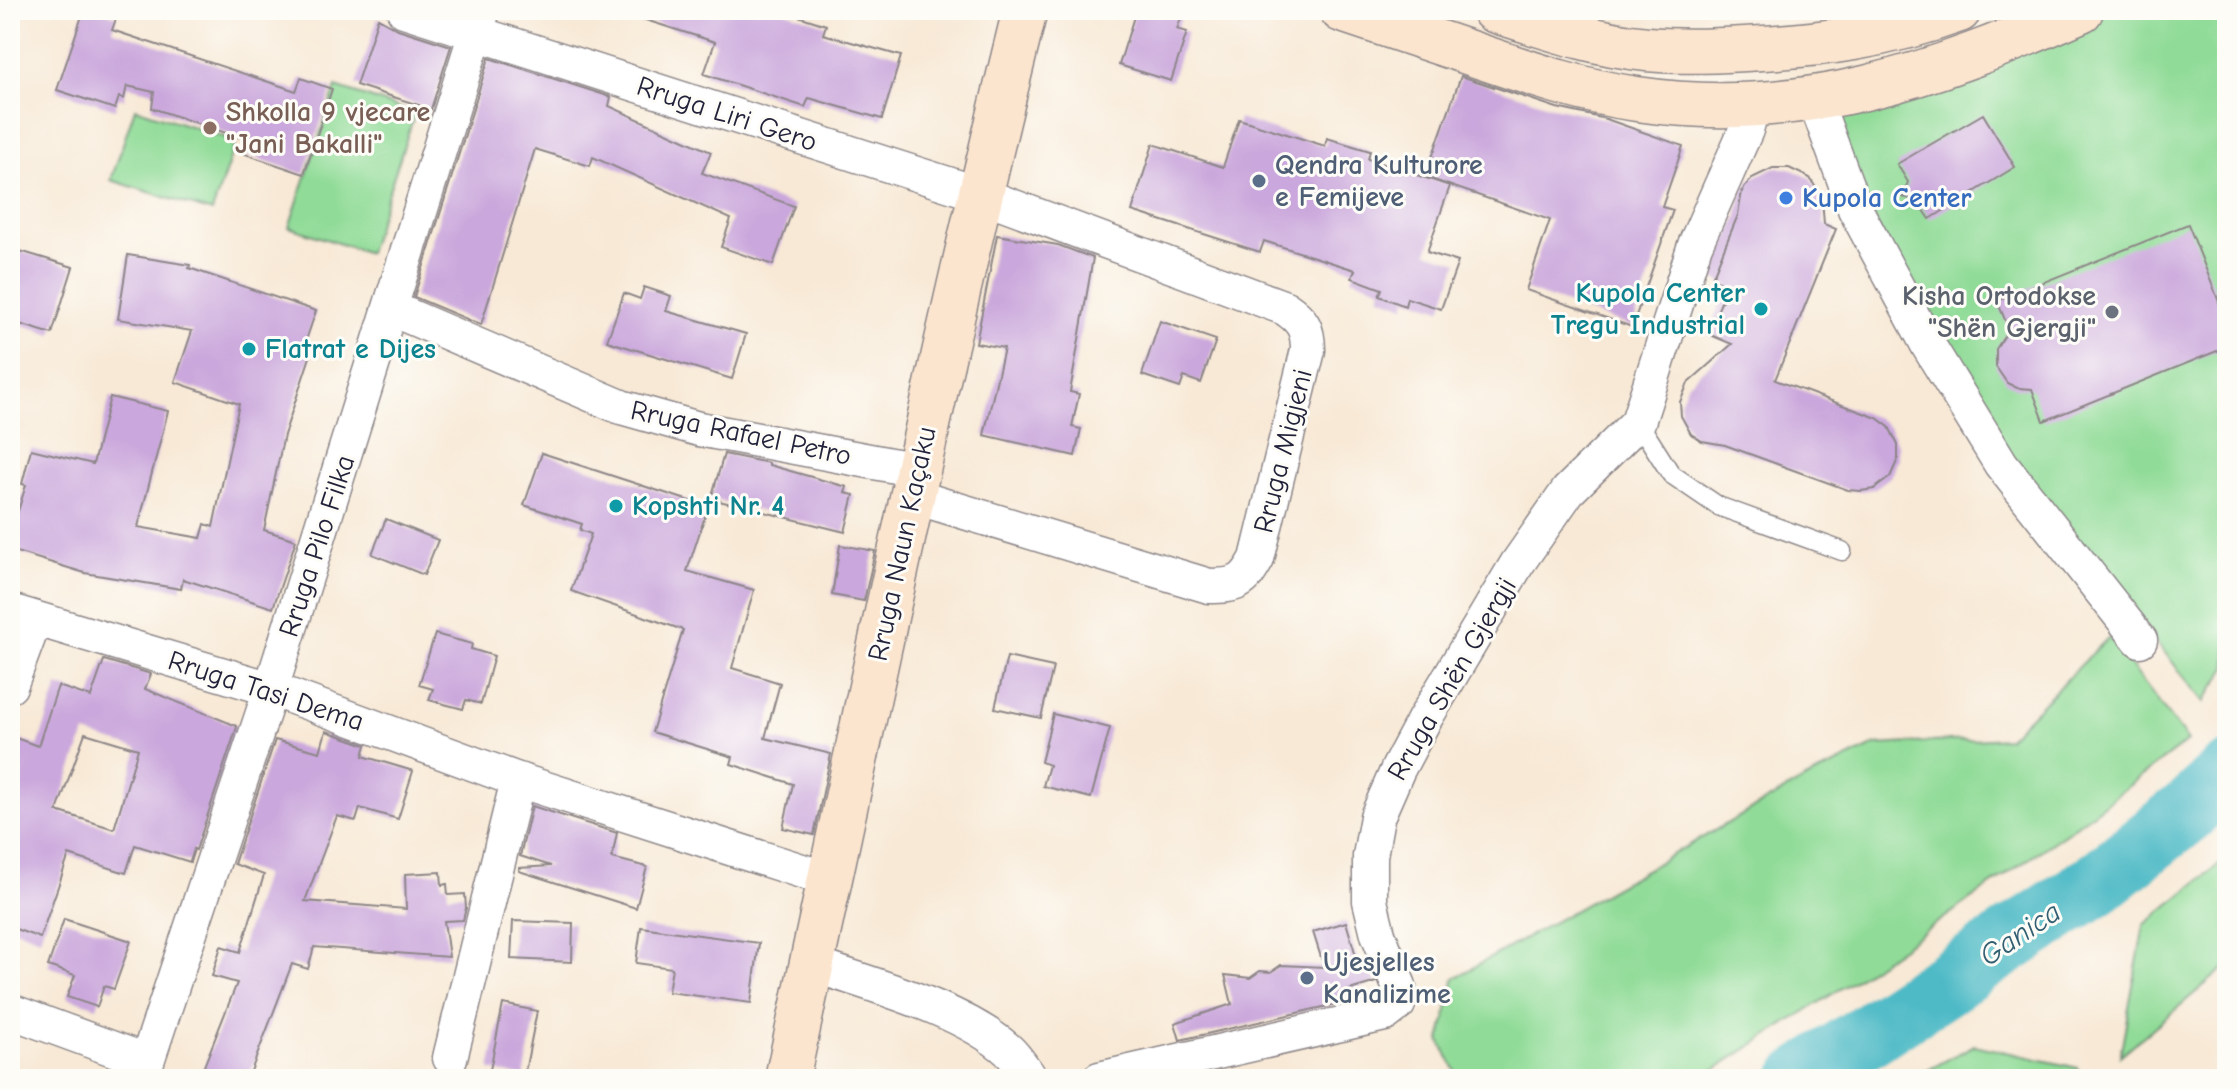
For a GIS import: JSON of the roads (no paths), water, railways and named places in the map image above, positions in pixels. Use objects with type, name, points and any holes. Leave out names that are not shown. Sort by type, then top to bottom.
[{"type":"main road","name":"Rruga Naun Kaçaku","points":[[787,1079],[979,194],[1025,10]]},
{"type":"main road","points":[[1342,10],[1554,81],[1635,99],[1699,104],[1815,100],[1903,79],[1995,48],[2081,10]]},
{"type":"main road","points":[[1494,10],[1607,43],[1648,49],[1708,51],[1846,41],[1921,23],[1959,10]]},
{"type":"street","name":"Rruga Liri Gero","points":[[404,10],[479,22],[979,194]]},
{"type":"street","points":[[1973,10],[1995,48]]},
{"type":"street","name":"Rruga Pilo Filka","points":[[144,1070],[271,689],[479,22]]},
{"type":"street","points":[[1815,100],[1855,209],[1928,345],[2001,464],[2140,640]]},
{"type":"street","name":"Rruga Shën Gjergji","points":[[1099,1079],[1385,1014],[1398,1004],[1399,986],[1378,934],[1370,901],[1370,856],[1377,817],[1424,720],[1517,564],[1568,491],[1638,422],[1695,245],[1746,130],[1753,104]]},
{"type":"street","name":"Rruga Migjeni","points":[[915,483],[1209,586],[1230,586],[1247,577],[1257,559],[1308,350],[1308,333],[1300,317],[1285,308],[979,194]]},
{"type":"street","name":"Rruga Rafael Petro","points":[[392,309],[621,407],[915,483]]},
{"type":"street","points":[[10,686],[23,615]]},
{"type":"street","name":"Rruga Tasi Dema","points":[[23,615],[271,689],[518,780],[830,880]]},
{"type":"street","points":[[450,1058],[518,780]]},
{"type":"street","points":[[812,964],[920,1003],[974,1027],[1009,1051],[1031,1079]]},
{"type":"street","points":[[10,1011],[144,1070]]},
{"type":"lane","points":[[1638,422],[1671,474],[1718,506],[1842,551]]},
{"type":"waterway","name":"Ganica","points":[[1801,1079],[2099,882],[2189,810],[2227,775]]},
{"type":"place","name":"Shkolla 9 vjecare \"Jani Bakalli\"","points":[[210,128]]},
{"type":"place","name":"Qendra Kulturore e Femijeve","points":[[1259,181]]},
{"type":"place","name":"Kupola Center","points":[[1786,198]]},
{"type":"place","name":"Kupola Center Tregu Industrial","points":[[1761,309]]},
{"type":"place","name":"Kisha Ortodokse \"Shën Gjergji\"","points":[[2112,312]]},
{"type":"place","name":"Flatrat e Dijes","points":[[249,349]]},
{"type":"place","name":"Kopshti Nr. 4","points":[[616,506]]},
{"type":"place","name":"Ujesjelles Kanalizime","points":[[1307,978]]}]
